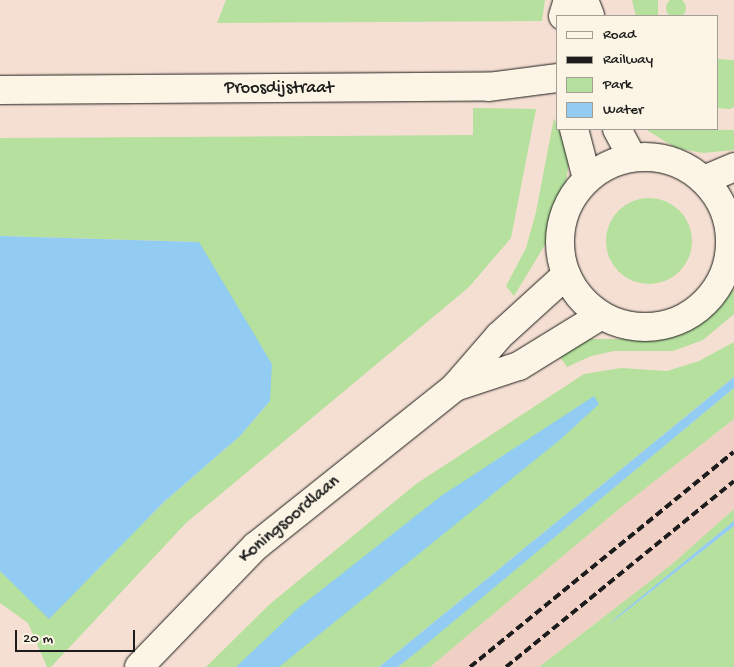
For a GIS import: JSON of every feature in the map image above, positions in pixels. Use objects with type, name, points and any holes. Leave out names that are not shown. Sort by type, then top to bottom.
[{"type":"street","points":[[562,15],[568,0]]},
{"type":"street","points":[[584,0],[590,15]]},
{"type":"street","name":"Proosdijstraat","points":[[0,90],[488,87],[556,78]]},
{"type":"street","points":[[574,130],[587,179]]},
{"type":"street","points":[[618,130],[632,157]]},
{"type":"street","points":[[632,157],[671,160],[704,180],[722,204],[732,231],[729,264],[715,293],[692,314],[654,327],[630,327],[600,316],[580,298],[566,275],[559,241],[566,207],[587,179],[608,164],[632,157]]},
{"type":"street","points":[[704,180],[734,167]]},
{"type":"street","name":"Koningsoordlaan","points":[[139,667],[256,546],[455,387],[499,336],[566,275]]},
{"type":"street","name":"Koningsoordlaan","points":[[455,387],[519,366],[600,316]]},
{"type":"shaded area","points":[[734,419],[734,509],[671,565],[539,667],[430,667],[619,509]]},
{"type":"green space","points":[[672,-1],[680,-1],[686,8],[683,15],[669,15],[667,12],[667,4]]},
{"type":"green space","points":[[226,0],[545,0],[542,21],[217,23]]},
{"type":"green space","points":[[632,0],[658,0],[658,15],[636,15]]},
{"type":"green space","points":[[719,59],[734,60],[734,107],[730,109],[719,108]]},
{"type":"green space","points":[[473,108],[536,109],[511,238],[469,287],[186,523],[51,667],[47,667],[28,623],[0,603],[0,571],[49,618],[164,502],[240,436],[270,401],[198,242],[0,236],[0,138],[473,135]]},
{"type":"green space","points":[[554,118],[556,130],[559,130],[570,154],[566,182],[546,243],[514,296],[506,286],[526,248],[536,212]]},
{"type":"green space","points":[[647,130],[734,130],[734,150],[703,153],[676,148]]},
{"type":"green space","points":[[649,198],[665,202],[679,211],[688,225],[692,241],[688,257],[679,271],[665,280],[649,284],[633,280],[619,271],[610,257],[606,241],[610,225],[619,211],[633,202]]},
{"type":"green space","points":[[734,289],[734,314],[703,340],[673,351],[614,351],[591,356],[567,367],[558,354],[588,339],[651,339],[683,330],[711,314]]},
{"type":"green space","points":[[734,342],[734,377],[379,667],[206,667],[270,604],[416,484],[584,374],[621,368],[667,371],[699,361]]},
{"type":"green space","points":[[734,388],[734,419],[619,509],[430,667],[398,667]]},
{"type":"green space","points":[[734,509],[734,521],[606,627],[734,526],[734,667],[539,667],[671,565]]},
{"type":"water","points":[[0,236],[199,242],[272,364],[270,401],[240,436],[164,502],[49,619],[0,571]]},
{"type":"water","points":[[734,377],[734,388],[424,646],[398,667],[379,667]]},
{"type":"water","points":[[594,396],[599,404],[561,439],[279,667],[236,667],[297,609],[441,496]]},
{"type":"water","points":[[734,521],[734,526],[606,627],[619,615]]},
{"type":"railway","points":[[470,667],[734,452]]},
{"type":"railway","points":[[506,667],[734,481]]}]
